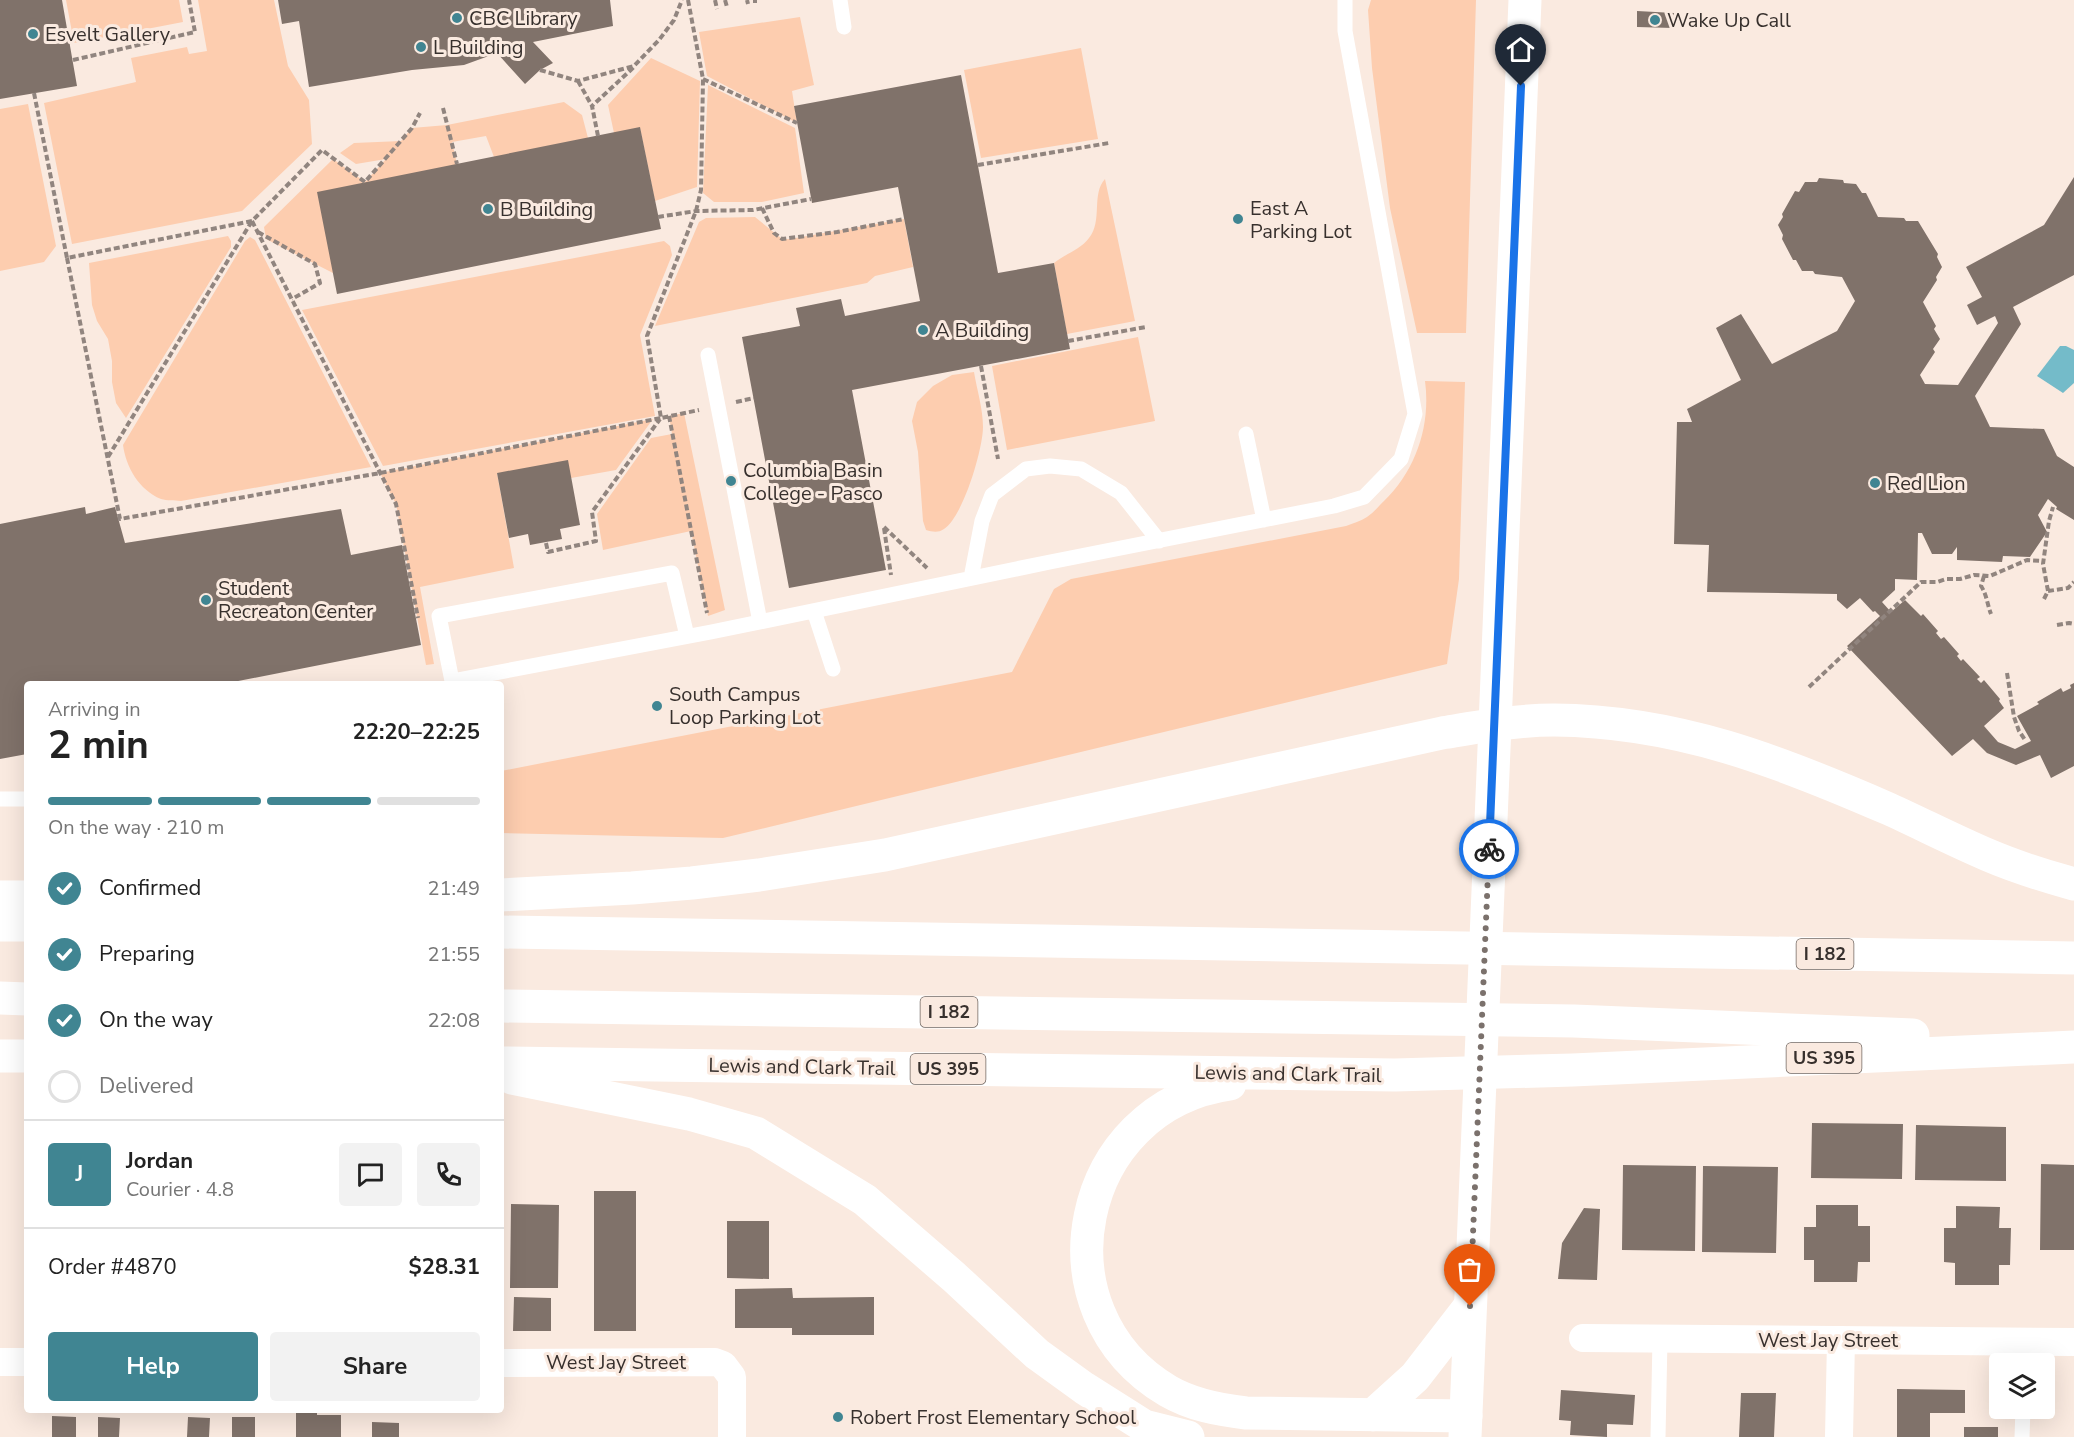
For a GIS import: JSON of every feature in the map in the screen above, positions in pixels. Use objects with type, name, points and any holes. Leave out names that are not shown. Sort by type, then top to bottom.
[{"type":"main road","points":[[1395,1075],[1227,1084],[1201,1090],[1176,1100],[1153,1114],[1132,1132],[1115,1154],[1092,1203],[1087,1230],[1086,1257],[1090,1284],[1098,1310],[1111,1334],[1127,1356],[1146,1375],[1169,1391],[1193,1402],[1220,1410],[1246,1413],[1373,1415],[1466,1426],[1525,0]]},
{"type":"main road","points":[[504,895],[692,883],[885,855],[1442,733],[1552,720],[1598,722],[1668,731],[1755,755],[1891,810],[1989,856],[2033,873],[2074,884]]},
{"type":"main road","points":[[0,897],[24,897]]},
{"type":"main road","points":[[0,925],[24,925]]},
{"type":"main road","name":"I 182","points":[[504,932],[2074,958]]},
{"type":"main road","points":[[0,998],[24,999]]},
{"type":"main road","name":"I 182","points":[[504,1006],[1574,1021],[2074,1042]]},
{"type":"main road","name":"Lewis and Clark Trail","points":[[504,1063],[1395,1075],[1573,1070],[2074,1047]]},
{"type":"main road","points":[[0,1056],[24,1056]]},
{"type":"main road","points":[[504,1077],[689,1114],[756,1133],[866,1200],[1037,1354],[1084,1388],[1144,1426],[1188,1437]]},
{"type":"main road","points":[[1373,1415],[1415,1377],[1470,1306]]},
{"type":"street","name":"West Jay Street","points":[[1583,1338],[1841,1341],[2024,1353],[2074,1342]]},
{"type":"street","points":[[1839,1437],[1841,1341]]},
{"type":"street","points":[[0,1362],[24,1362]]},
{"type":"street","name":"West Jay Street","points":[[504,1363],[715,1362],[729,1370],[733,1385],[732,1437]]},
{"type":"lane","points":[[840,0],[844,27]]},
{"type":"lane","points":[[467,681],[1334,506],[1364,497],[1401,459],[1415,414],[1345,31],[1345,0]]},
{"type":"lane","points":[[708,355],[760,622]]},
{"type":"lane","points":[[1246,434],[1264,520]]},
{"type":"lane","points":[[971,578],[982,521],[992,495],[1026,469],[1050,466],[1081,469],[1121,494],[1159,541]]},
{"type":"lane","points":[[452,681],[439,615],[672,573],[687,636]]},
{"type":"lane","points":[[814,611],[833,669]]},
{"type":"lane","points":[[0,799],[24,799]]},
{"type":"lane","points":[[1658,1437],[1660,1339]]},
{"type":"lane","points":[[2022,1437],[2023,1419]]},
{"type":"path","points":[[73,60],[195,32],[189,0]]},
{"type":"path","points":[[592,106],[659,40],[675,20],[682,0]]},
{"type":"path","points":[[546,543],[548,552],[596,541],[592,512],[661,418],[647,336],[696,211],[701,190],[703,79],[688,0]]},
{"type":"path","points":[[716,0],[717,9]]},
{"type":"path","points":[[725,0],[727,7]]},
{"type":"path","points":[[540,70],[578,81],[634,66]]},
{"type":"path","points":[[703,79],[797,123]]},
{"type":"path","points":[[578,81],[592,106],[598,136]]},
{"type":"path","points":[[34,93],[120,519],[380,472],[684,413]]},
{"type":"path","points":[[443,108],[457,164]]},
{"type":"path","points":[[108,457],[252,221],[322,150],[365,182],[412,128],[420,113]]},
{"type":"path","points":[[978,165],[1109,143]]},
{"type":"path","points":[[658,217],[696,211],[762,208],[811,199]]},
{"type":"path","points":[[762,208],[774,232],[782,239],[837,232],[904,219]]},
{"type":"path","points":[[67,258],[252,221]]},
{"type":"path","points":[[252,221],[396,504],[418,619]]},
{"type":"path","points":[[258,232],[315,264],[320,282],[292,299]]},
{"type":"path","points":[[1068,341],[1146,327]]},
{"type":"path","points":[[981,366],[998,459]]},
{"type":"path","points":[[669,416],[711,632]]},
{"type":"path","points":[[2044,599],[2048,591],[2043,561],[2053,507]]},
{"type":"path","points":[[891,574],[884,527],[927,568]]},
{"type":"path","points":[[1809,687],[1921,582],[1960,579],[1974,575],[1990,576],[2027,560],[2043,561]]},
{"type":"path","points":[[1984,576],[1981,586],[1986,594],[1986,604],[1991,614]]},
{"type":"path","points":[[2048,591],[2068,588],[2074,582]]},
{"type":"path","points":[[2057,624],[2074,624]]},
{"type":"path","points":[[2007,673],[2014,717],[2025,740]]},
{"type":"shaded area","points":[[66,0],[179,0],[183,22],[74,43]]},
{"type":"shaded area","points":[[198,0],[274,0],[288,66],[309,100],[312,144],[242,211],[72,244],[44,103],[136,82],[131,58],[187,47],[189,54],[207,51]]},
{"type":"shaded area","points":[[1371,0],[1476,0],[1466,333],[1417,333],[1390,208],[1372,68],[1368,10]]},
{"type":"shaded area","points":[[800,17],[814,85],[792,91],[797,123],[707,76],[699,32]]},
{"type":"shaded area","points":[[1081,48],[1098,139],[981,158],[964,70]]},
{"type":"shaded area","points":[[651,58],[700,81],[697,187],[655,201],[640,128],[614,133],[608,105]]},
{"type":"shaded area","points":[[708,85],[795,128],[804,193],[762,202],[714,202],[703,193]]},
{"type":"shaded area","points":[[564,102],[582,115],[588,138],[494,157],[486,136],[452,142],[457,164],[333,273],[266,239],[264,227],[333,159],[365,182],[386,159],[356,164],[340,153],[354,143],[401,141],[412,128],[447,125]]},
{"type":"shaded area","points":[[28,104],[56,246],[44,262],[0,271],[0,109]]},
{"type":"shaded area","points":[[1105,179],[1135,321],[1067,334],[1054,263],[1081,246],[1089,238],[1095,224],[1099,192]]},
{"type":"shaded area","points":[[755,217],[782,239],[904,219],[913,267],[875,276],[867,283],[655,326],[699,222],[706,218]]},
{"type":"shaded area","points":[[228,236],[231,247],[126,418],[116,403],[108,339],[97,321],[92,305],[89,263]]},
{"type":"shaded area","points":[[250,237],[255,240],[371,467],[181,501],[161,499],[146,490],[135,477],[127,461],[123,445],[245,241]]},
{"type":"shaded area","points":[[664,241],[670,246],[672,255],[640,335],[655,416],[383,466],[302,310]]},
{"type":"shaded area","points":[[1138,337],[1155,421],[1007,450],[992,366]]},
{"type":"shaded area","points":[[974,372],[983,427],[980,451],[971,482],[958,511],[944,529],[933,532],[926,530],[923,521],[918,452],[912,421],[917,402],[933,386],[952,375]]},
{"type":"shaded area","points":[[1425,381],[1465,382],[1459,579],[1447,664],[723,838],[504,833],[504,770],[1012,672],[1054,589],[1071,579],[1346,526],[1362,520],[1395,489],[1413,461],[1423,430]]},
{"type":"shaded area","points":[[684,413],[725,610],[708,616],[691,531],[603,550],[597,514],[651,438],[672,434],[669,416]]},
{"type":"shaded area","points":[[653,419],[616,470],[571,478],[497,473],[514,568],[420,587],[434,664],[426,665],[396,504],[380,473]]},
{"type":"water","points":[[2060,346],[2074,350],[2074,383],[2063,393],[2037,376]]},
{"type":"building","points":[[0,0],[62,0],[77,86],[0,99]]},
{"type":"building","name":"L Building","points":[[278,0],[610,0],[613,26],[533,42],[553,63],[540,70],[525,84],[497,53],[464,65],[412,70],[309,87],[299,21],[282,24]]},
{"type":"building","name":"Wake Up Call","points":[[1637,11],[1674,13],[1673,28],[1637,27]]},
{"type":"building","name":"A Building","points":[[961,75],[998,273],[1054,263],[1070,349],[852,390],[886,570],[789,588],[742,337],[800,326],[796,308],[841,299],[845,316],[920,301],[898,187],[812,203],[794,106]]},
{"type":"building","name":"B Building","points":[[640,127],[661,229],[337,294],[317,192]]},
{"type":"building","name":"Red Lion","points":[[2074,177],[2074,275],[2013,307],[2021,324],[1975,396],[1990,427],[2044,429],[2057,456],[2074,467],[2074,520],[2056,509],[2057,507],[2048,499],[2038,515],[2047,532],[2030,557],[2003,556],[2002,562],[1957,560],[1957,547],[1952,554],[1932,554],[1922,533],[1918,533],[1917,580],[1895,579],[1895,590],[1882,602],[1891,612],[1905,600],[1921,616],[1923,614],[1938,631],[1936,633],[1941,639],[1944,637],[1959,654],[1957,656],[1961,661],[1963,659],[1980,677],[1977,679],[1981,683],[1984,680],[2000,699],[2004,708],[1984,726],[1998,742],[2015,749],[2031,741],[2017,716],[2061,688],[2063,692],[2071,688],[2070,685],[2074,683],[2074,766],[2051,778],[2040,755],[2016,765],[1987,753],[1973,739],[1952,756],[1847,646],[1880,616],[1860,598],[1847,609],[1837,600],[1837,594],[1707,592],[1709,545],[1674,544],[1677,422],[1692,422],[1687,409],[1741,380],[1716,328],[1741,314],[1772,364],[1837,331],[1855,301],[1842,277],[1802,271],[1796,260],[1793,260],[1782,239],[1783,235],[1778,225],[1783,217],[1782,214],[1795,191],[1799,192],[1805,182],[1817,182],[1819,178],[1843,180],[1844,183],[1856,184],[1862,193],[1866,193],[1878,217],[1918,221],[1938,254],[1937,257],[1942,267],[1936,277],[1937,280],[1923,302],[1940,339],[1933,349],[1935,352],[1920,375],[1925,384],[1958,385],[1998,323],[1995,316],[1977,325],[1967,305],[1982,297],[1966,267],[2044,225]]},
{"type":"building","points":[[568,460],[580,525],[560,529],[562,539],[530,545],[528,534],[509,538],[497,473]]},
{"type":"building","name":"Student Recreaton Center","points":[[85,507],[86,514],[115,507],[125,543],[341,509],[351,555],[402,545],[421,645],[238,681],[24,681],[24,755],[0,759],[0,524]]},
{"type":"building","points":[[1812,1123],[1903,1124],[1902,1179],[1811,1178]]},
{"type":"building","points":[[1916,1125],[2006,1127],[2006,1181],[1915,1180]]},
{"type":"building","points":[[2041,1164],[2074,1165],[2074,1250],[2040,1250]]},
{"type":"building","points":[[1623,1165],[1696,1166],[1695,1251],[1622,1250]]},
{"type":"building","points":[[1703,1166],[1778,1167],[1776,1253],[1702,1252]]},
{"type":"building","points":[[594,1191],[636,1191],[636,1331],[594,1331]]},
{"type":"building","points":[[511,1204],[559,1205],[558,1288],[510,1288]]},
{"type":"building","points":[[1816,1205],[1858,1205],[1858,1226],[1870,1226],[1870,1262],[1858,1262],[1857,1282],[1814,1282],[1814,1260],[1804,1260],[1804,1227],[1816,1227]]},
{"type":"building","points":[[1956,1206],[2000,1207],[1999,1228],[2011,1228],[2010,1265],[1999,1265],[1999,1285],[1955,1285],[1955,1263],[1944,1262],[1944,1228],[1956,1228]]},
{"type":"building","points":[[1584,1208],[1600,1209],[1597,1280],[1558,1279],[1562,1243]]},
{"type":"building","points":[[727,1221],[769,1221],[769,1279],[727,1278]]},
{"type":"building","points":[[792,1288],[793,1298],[874,1297],[874,1335],[792,1335],[792,1328],[735,1328],[735,1289]]},
{"type":"building","points":[[514,1297],[551,1298],[551,1331],[513,1331]]},
{"type":"building","points":[[1897,1389],[1965,1390],[1965,1413],[1930,1413],[1930,1437],[1897,1437]]},
{"type":"building","points":[[1561,1390],[1635,1395],[1633,1425],[1607,1424],[1607,1437],[1570,1435],[1571,1421],[1559,1420]]},
{"type":"building","points":[[1741,1393],[1776,1393],[1774,1437],[1739,1437]]},
{"type":"building","points":[[296,1413],[341,1415],[341,1437],[296,1437]]},
{"type":"building","points":[[52,1416],[76,1417],[76,1437],[52,1437]]},
{"type":"building","points":[[98,1417],[120,1418],[119,1437],[98,1437]]},
{"type":"building","points":[[188,1417],[210,1418],[209,1437],[187,1437]]},
{"type":"building","points":[[232,1417],[255,1417],[255,1437],[232,1437]]},
{"type":"building","points":[[372,1422],[399,1423],[399,1437],[372,1437]]},
{"type":"building","points":[[1964,1427],[1998,1427],[1998,1437],[1964,1437]]},
{"type":"way so far","points":[[1470,1306],[1489,849]]},
{"type":"place","name":"CBC Library","points":[[457,18]]},
{"type":"place","name":"Wake Up Call","points":[[1655,20]]},
{"type":"place","name":"Esvelt Gallery","points":[[33,34]]},
{"type":"place","name":"L Building","points":[[421,47]]},
{"type":"place","name":"B Building","points":[[488,209]]},
{"type":"place","name":"East A Parking Lot","points":[[1238,219]]},
{"type":"place","name":"A Building","points":[[923,330]]},
{"type":"place","name":"Columbia Basin College - Pasco","points":[[731,481]]},
{"type":"place","name":"Red Lion","points":[[1875,483]]},
{"type":"place","name":"Student Recreaton Center","points":[[206,600]]},
{"type":"place","name":"South Campus Loop Parking Lot","points":[[657,706]]},
{"type":"place","name":"Robert Frost Elementary School","points":[[838,1417]]},
{"type":"route","points":[[1489,849],[1521,86]]}]
